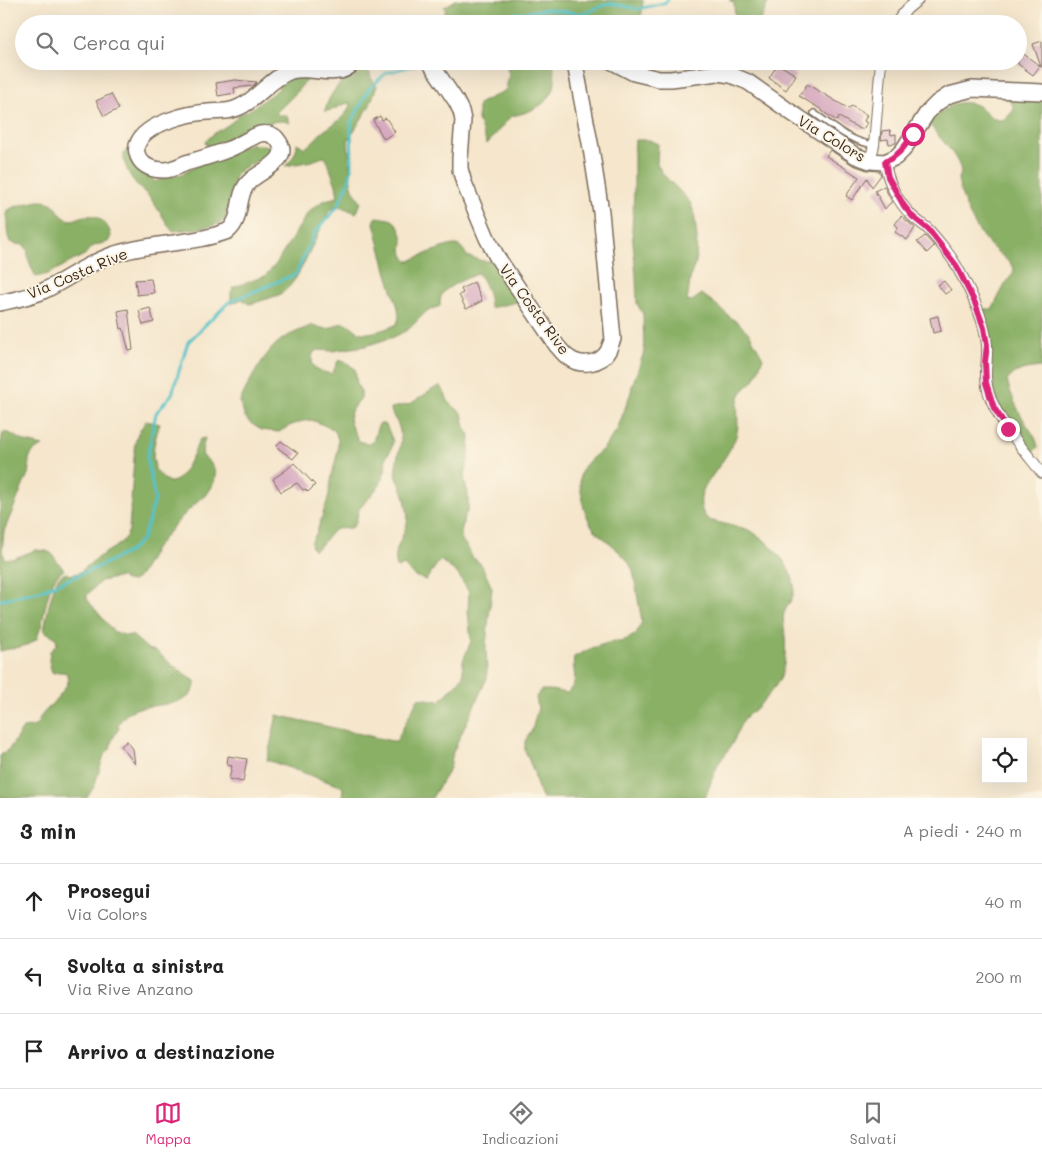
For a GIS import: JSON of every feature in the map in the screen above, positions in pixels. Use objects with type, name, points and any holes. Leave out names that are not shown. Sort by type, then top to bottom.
[{"type":"street","points":[[902,15],[918,0]]},
{"type":"street","name":"Via Costa Rive","points":[[0,303],[40,292],[91,264],[112,255],[137,248],[184,242],[233,227],[244,188],[250,180],[269,168],[280,156],[282,148],[274,135],[267,133],[259,134],[229,149],[165,170],[153,169],[140,160],[136,149],[138,142],[142,135],[155,126],[177,118],[206,112],[231,110],[243,105],[279,77],[298,70]]},
{"type":"street","name":"Via Costa Rive","points":[[321,70],[343,70]]},
{"type":"street","name":"Via Costa Rive","points":[[435,70],[461,111],[463,120],[460,169],[487,238],[497,257],[568,358],[578,363],[590,363],[598,360],[608,352],[613,339],[601,212],[576,70]]},
{"type":"street","name":"Via Colors","points":[[627,70],[634,74],[659,79],[718,73],[731,75],[748,82],[802,121],[856,156],[878,162],[896,156],[903,150],[928,113],[937,103],[949,95],[972,89],[1042,92]]},
{"type":"street","points":[[880,70],[874,145],[878,162],[904,206],[913,217],[928,229],[956,265],[975,303],[984,328],[987,345],[985,377],[994,408],[1042,473]]},
{"type":"lane","points":[[814,113],[844,134],[860,142],[874,145]]},
{"type":"green space","points":[[456,0],[643,0],[641,15],[443,15],[446,10],[444,7]]},
{"type":"green space","points":[[729,0],[769,0],[763,15],[735,15],[734,3]]},
{"type":"green space","points":[[508,70],[554,70],[554,89],[540,106],[511,116],[487,144],[478,120],[478,104],[506,90],[509,74]]},
{"type":"green space","points":[[360,71],[370,73],[377,86],[369,107],[348,140],[351,182],[361,202],[358,210],[356,213],[337,205],[329,211],[296,278],[279,295],[249,304],[242,299],[231,304],[231,292],[234,287],[265,276],[276,264],[309,211],[325,200],[338,197],[336,185],[326,158],[323,157],[285,166],[294,156],[297,143],[305,148],[346,113],[350,103],[325,111],[330,98],[339,85],[345,79]]},
{"type":"green space","points":[[306,72],[303,78],[309,77],[276,113],[278,115],[286,115],[290,123],[277,121],[248,130],[218,144],[206,145],[205,142],[213,134],[232,122],[239,114],[248,111],[279,89],[278,82]]},
{"type":"green space","points":[[1042,94],[1042,367],[1018,372],[1007,381],[1012,397],[1036,440],[1038,447],[1032,453],[999,406],[991,383],[979,309],[992,309],[1007,281],[1013,274],[1014,268],[987,242],[975,226],[962,197],[958,178],[961,174],[957,161],[929,123],[941,112],[955,104],[963,103],[976,105],[997,120],[1005,119],[1013,111],[1013,105],[1006,97]]},
{"type":"green space","points":[[635,140],[649,140],[658,144],[657,164],[663,174],[690,202],[694,213],[697,237],[696,262],[691,274],[687,302],[702,294],[749,333],[763,358],[754,380],[740,394],[737,434],[727,454],[702,492],[701,504],[702,511],[709,520],[746,529],[762,538],[778,553],[790,571],[794,589],[783,616],[784,662],[781,677],[754,711],[742,722],[717,767],[705,798],[542,798],[525,751],[525,741],[532,730],[538,708],[536,697],[541,690],[567,693],[575,680],[574,657],[592,648],[614,641],[621,642],[636,634],[642,622],[633,570],[627,560],[595,531],[590,523],[584,509],[580,485],[580,476],[583,468],[603,449],[617,430],[644,352],[643,314],[637,304],[632,230]]},
{"type":"green space","points":[[252,143],[253,146],[263,145],[270,147],[272,151],[239,171],[236,175],[229,209],[224,220],[208,227],[192,229],[172,231],[150,197],[131,177],[124,158],[126,151],[134,152],[155,182],[169,176],[185,173],[194,167]]},
{"type":"green space","points":[[39,201],[51,203],[67,219],[72,220],[91,216],[103,221],[111,236],[108,242],[92,247],[86,254],[48,274],[36,277],[24,245],[10,242],[7,231],[7,211]]},
{"type":"green space","points":[[376,217],[391,220],[396,224],[402,236],[402,252],[407,261],[456,245],[463,249],[467,256],[483,261],[492,261],[521,301],[490,308],[487,290],[478,273],[445,291],[440,298],[440,306],[427,311],[409,329],[394,337],[365,346],[332,351],[318,350],[313,353],[312,363],[319,371],[332,374],[340,360],[355,369],[361,398],[352,409],[349,418],[359,441],[368,444],[373,442],[380,423],[386,425],[393,441],[391,450],[386,457],[385,471],[380,485],[359,509],[353,527],[334,530],[314,550],[311,542],[316,534],[328,499],[338,450],[336,433],[333,429],[312,420],[289,426],[279,432],[261,430],[249,422],[244,415],[240,401],[253,376],[271,350],[277,343],[291,334],[313,325],[327,329],[345,323],[359,332],[367,333],[397,324],[399,317],[398,308],[374,223]]},
{"type":"green space","points":[[440,386],[449,403],[462,413],[465,428],[470,435],[469,455],[464,480],[468,493],[468,510],[464,517],[461,533],[462,540],[472,557],[481,564],[492,588],[486,645],[487,678],[453,752],[450,768],[432,798],[342,798],[343,787],[267,760],[277,715],[396,742],[418,698],[440,701],[463,677],[463,661],[471,641],[468,611],[469,592],[457,573],[440,560],[426,580],[414,576],[404,565],[397,568],[396,561],[397,549],[407,523],[407,515],[402,488],[396,474],[401,440],[398,425],[391,408],[410,404]]},
{"type":"green space","points":[[146,421],[160,424],[153,457],[155,470],[164,479],[172,482],[177,480],[190,461],[200,439],[205,438],[202,451],[203,456],[214,468],[214,483],[209,491],[182,517],[163,539],[137,579],[129,581],[121,577],[101,581],[87,595],[87,599],[113,631],[126,636],[133,636],[148,649],[156,651],[195,681],[194,690],[182,700],[143,707],[126,715],[118,724],[119,728],[112,740],[110,749],[104,755],[94,787],[86,798],[0,798],[0,756],[10,748],[23,728],[32,727],[37,724],[41,716],[60,695],[69,678],[67,674],[62,672],[52,673],[49,661],[50,651],[57,642],[55,637],[44,631],[56,581],[61,575],[79,573],[97,558],[120,544],[127,535],[129,530],[135,444],[138,433]]},
{"type":"green space","points":[[3,432],[26,442],[43,446],[33,452],[29,458],[30,469],[4,531],[2,551],[4,556],[7,559],[12,559],[36,550],[46,551],[51,553],[64,570],[53,581],[37,639],[18,648],[0,651],[0,447]]},
{"type":"building","points":[[1042,41],[1042,67],[1041,67],[1033,44]]},
{"type":"building","points":[[1027,56],[1040,66],[1033,75],[1026,70]]},
{"type":"building","points":[[774,70],[788,70],[796,75],[786,90],[769,78]]},
{"type":"building","points":[[235,80],[257,82],[253,86],[234,88],[235,93],[218,96],[216,83]]},
{"type":"building","points":[[807,84],[849,109],[851,106],[867,115],[864,121],[867,123],[863,129],[839,117],[837,121],[799,96]]},
{"type":"building","points":[[111,94],[119,109],[104,116],[96,101]]},
{"type":"building","points":[[380,116],[382,120],[386,118],[395,132],[384,139],[373,120]]},
{"type":"building","points":[[890,130],[891,135],[896,134],[896,143],[889,144],[888,139],[881,140],[882,131]]},
{"type":"building","points":[[830,150],[853,165],[867,170],[878,171],[881,175],[872,187],[867,178],[852,200],[846,196],[859,177],[826,156]]},
{"type":"building","points":[[884,186],[892,202],[885,209],[875,191]]},
{"type":"building","points":[[901,216],[915,228],[907,240],[895,232],[898,227],[895,224]]},
{"type":"building","points":[[925,236],[934,246],[927,253],[917,242]]},
{"type":"building","points":[[151,279],[154,293],[137,295],[135,280]]},
{"type":"building","points":[[944,281],[951,290],[945,294],[938,285]]},
{"type":"building","points":[[474,282],[482,301],[466,309],[459,295],[463,293],[461,289]]},
{"type":"building","points":[[150,308],[154,322],[143,325],[139,311]]},
{"type":"building","points":[[128,309],[133,350],[129,351],[123,328],[121,329],[118,311]]},
{"type":"building","points":[[938,316],[941,331],[933,333],[930,318]]},
{"type":"building","points":[[281,441],[298,453],[293,459],[278,448],[277,445]]},
{"type":"building","points":[[294,463],[315,485],[308,492],[305,489],[303,490],[297,483],[281,492],[273,479]]},
{"type":"building","points":[[127,741],[133,749],[135,764],[121,746]]},
{"type":"building","points":[[228,756],[247,759],[243,782],[229,779],[232,766],[227,765]]},
{"type":"waterway","points":[[506,15],[547,9],[583,14],[609,3],[638,9],[664,3],[668,0]]},
{"type":"waterway","points":[[0,600],[39,591],[96,568],[130,551],[143,538],[155,500],[147,458],[156,413],[172,394],[188,342],[229,302],[296,274],[314,234],[338,206],[349,181],[352,166],[351,123],[369,89],[386,73],[397,70]]},
{"type":"route","points":[[913,134],[903,150],[885,162],[888,177],[904,206],[913,217],[928,229],[956,265],[975,303],[984,328],[987,345],[985,377],[989,395],[994,408],[1008,429]]}]
